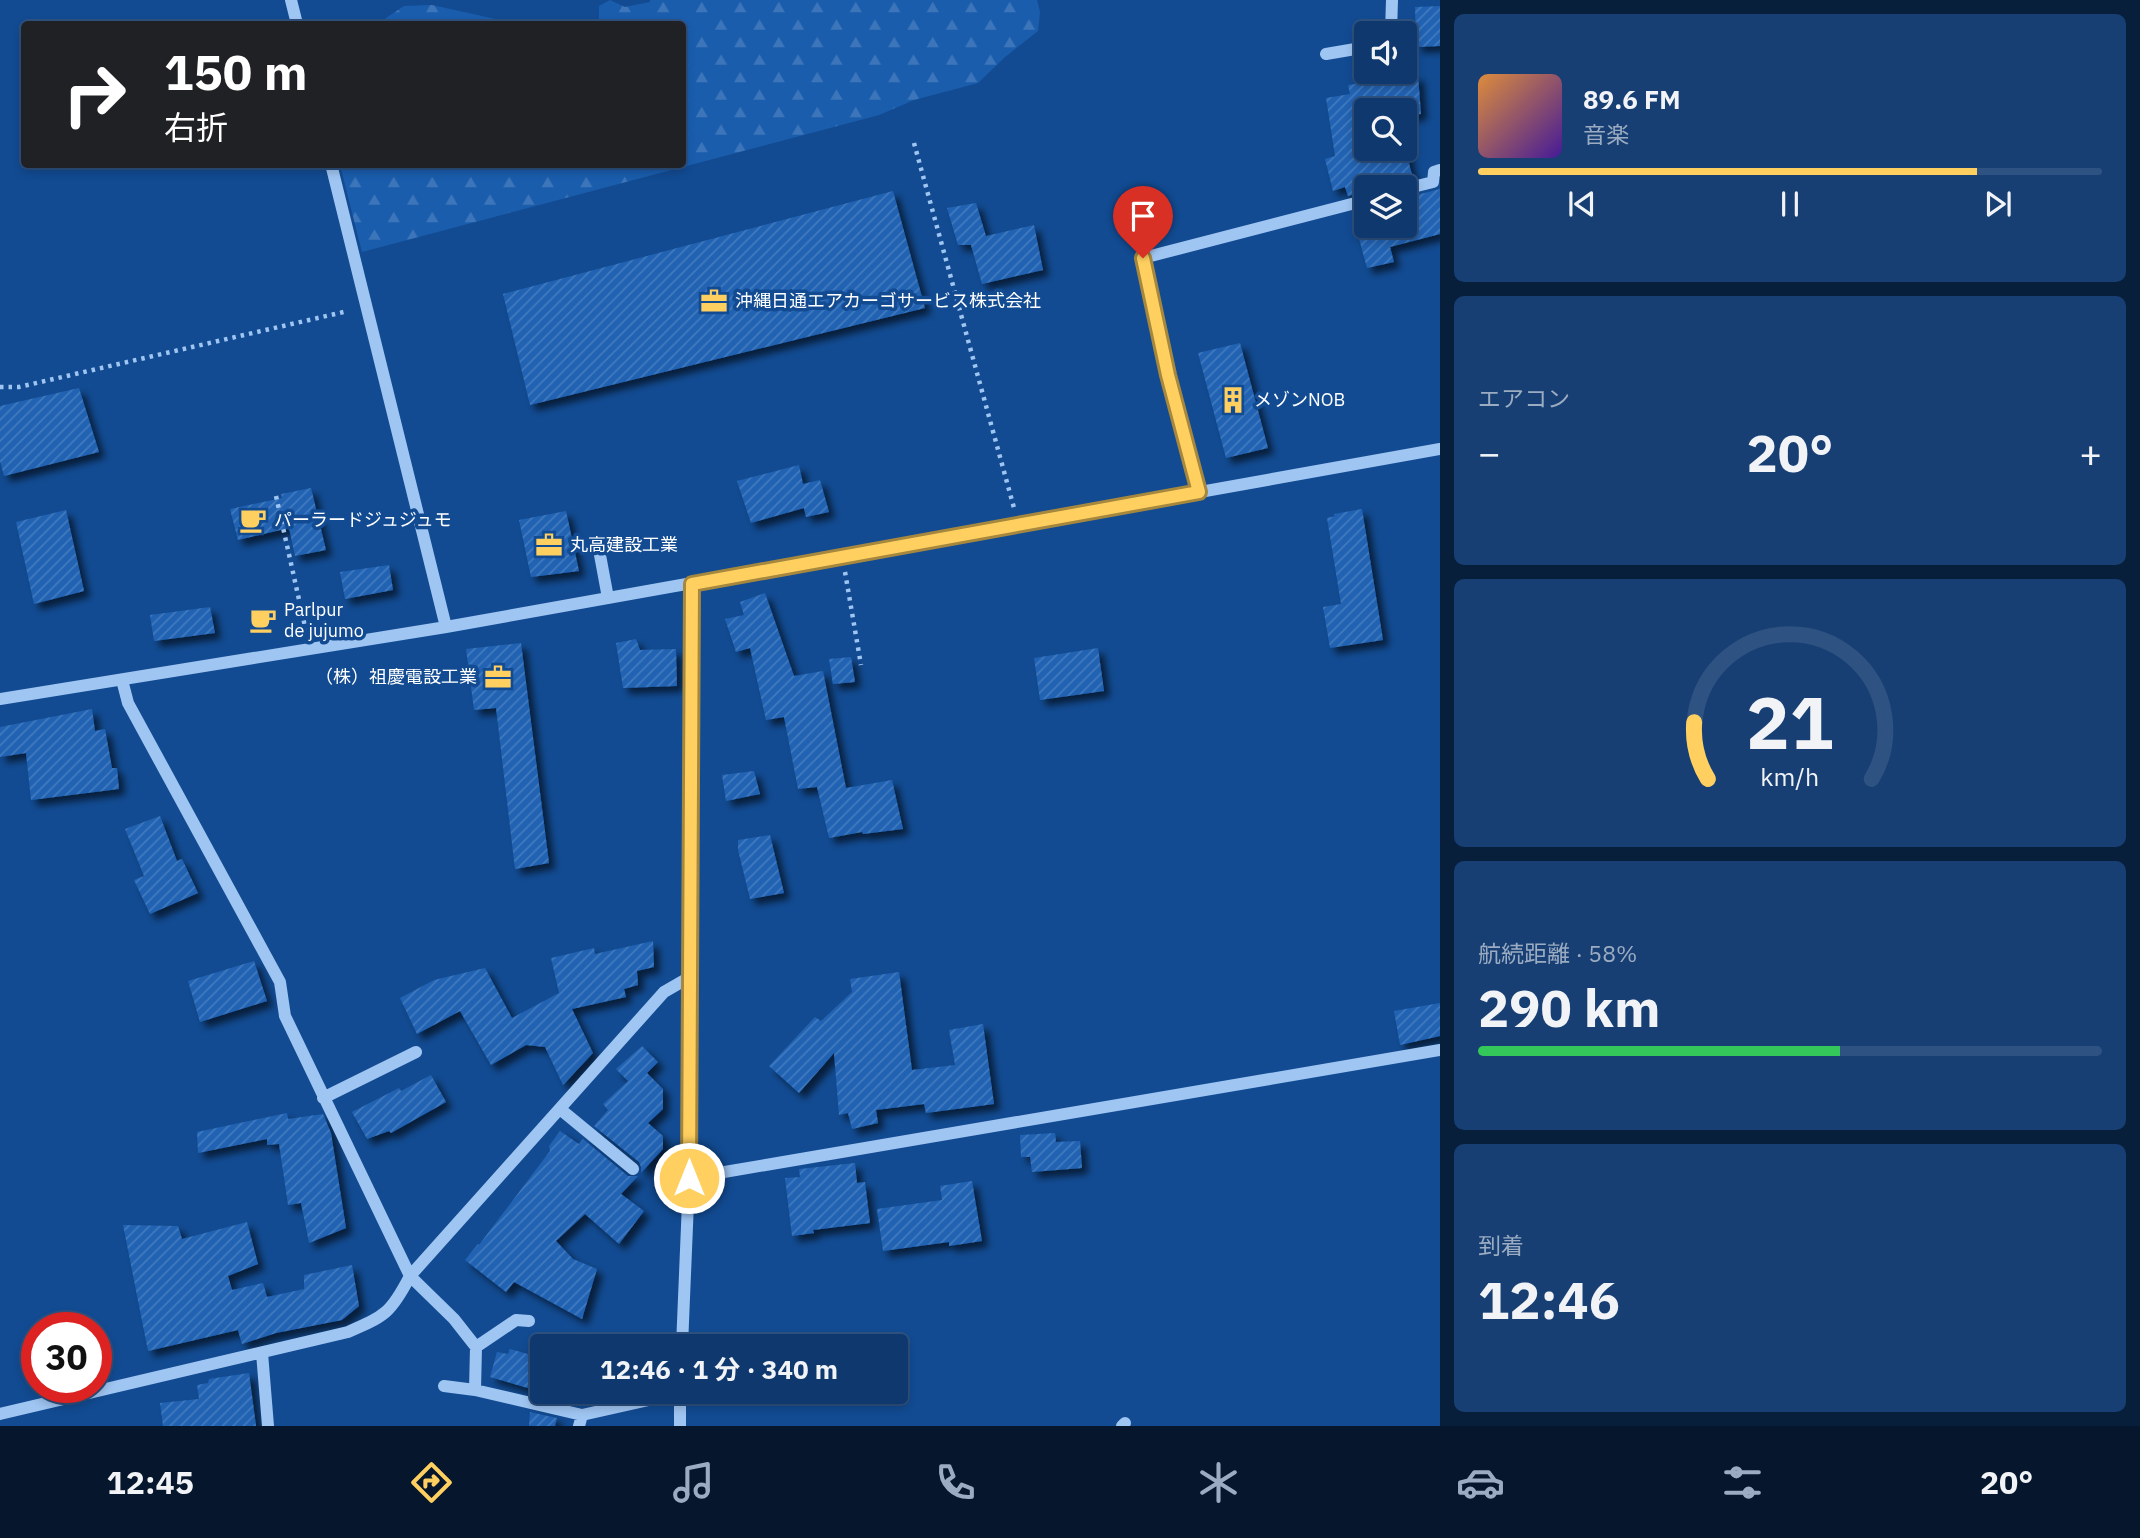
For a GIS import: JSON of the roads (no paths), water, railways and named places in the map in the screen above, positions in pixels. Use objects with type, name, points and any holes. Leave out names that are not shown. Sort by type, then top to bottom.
[{"type":"street","points":[[291,0],[296,21]]},
{"type":"street","points":[[1391,21],[1392,0]]},
{"type":"street","points":[[1326,54],[1354,49]]},
{"type":"street","points":[[332,168],[446,627]]},
{"type":"street","points":[[1417,187],[1433,182],[1434,172],[1440,170]]},
{"type":"street","points":[[1199,492],[1168,375],[1143,258],[1354,203]]},
{"type":"street","points":[[0,699],[446,627],[1440,449]]},
{"type":"street","points":[[600,555],[608,598]]},
{"type":"street","points":[[682,1334],[689,1178],[692,584]]},
{"type":"street","points":[[122,680],[128,703],[279,982],[285,1016],[410,1276],[454,1319],[476,1347],[475,1390]]},
{"type":"street","points":[[0,1414],[348,1332],[383,1317],[401,1294],[410,1276],[664,992],[690,977]]},
{"type":"street","points":[[689,1178],[1440,1050]]},
{"type":"street","points":[[323,1098],[416,1052]]},
{"type":"street","points":[[560,1110],[632,1170]]},
{"type":"street","points":[[476,1347],[516,1320],[529,1321]]},
{"type":"street","points":[[262,1353],[268,1426]]},
{"type":"street","points":[[444,1386],[475,1390],[580,1421],[639,1404]]},
{"type":"street","points":[[680,1404],[680,1426]]},
{"type":"place","name":"沖縄日通エアカーゴサービス株式会社","points":[[714,301]]},
{"type":"place","name":"メゾンNOB","points":[[1233,400]]},
{"type":"place","name":"パーラードジュジュモ","points":[[253,520]]},
{"type":"place","name":"丸高建設工業","points":[[549,545]]},
{"type":"place","name":"Parlpur de jujumo","points":[[263,620]]},
{"type":"place","name":"（株）祖慶電設工業","points":[[498,677]]}]
